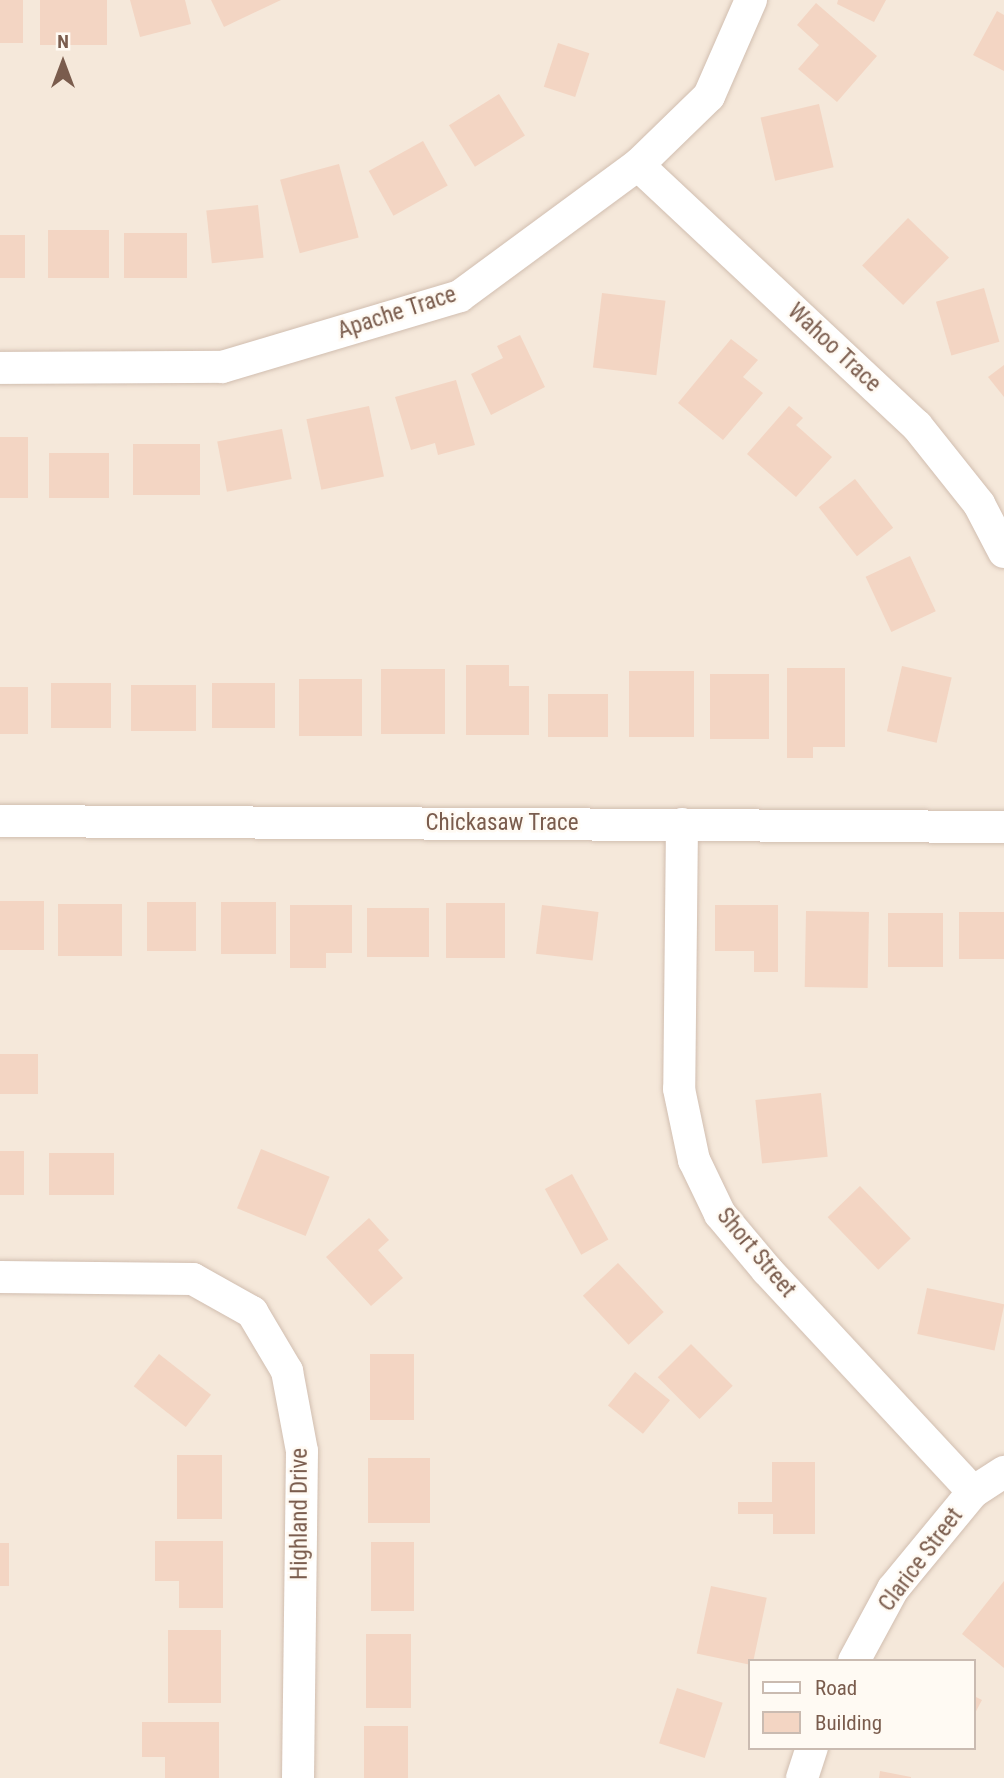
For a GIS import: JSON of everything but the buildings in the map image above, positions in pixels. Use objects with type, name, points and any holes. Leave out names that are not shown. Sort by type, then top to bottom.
[{"type":"street","name":"Apache Trace","points":[[0,368],[222,368],[460,296],[638,165],[709,96],[751,0]]},
{"type":"street","name":"Wahoo Trace","points":[[638,165],[917,426],[979,504],[1004,552]]},
{"type":"street","name":"Chickasaw Trace","points":[[0,821],[1004,827]]},
{"type":"street","name":"Short Street","points":[[682,824],[678,1088],[694,1160],[720,1214],[767,1270],[973,1492]]},
{"type":"street","name":"Highland Drive","points":[[0,1278],[193,1279],[252,1312],[287,1371],[302,1451],[298,1778]]},
{"type":"street","name":"Clarice Street","points":[[855,1659],[893,1589],[973,1492],[1004,1472]]},
{"type":"street","points":[[802,1778],[811,1750]]},
{"type":"shaded area","points":[[0,0],[1004,0],[1004,1778],[0,1778]]}]
